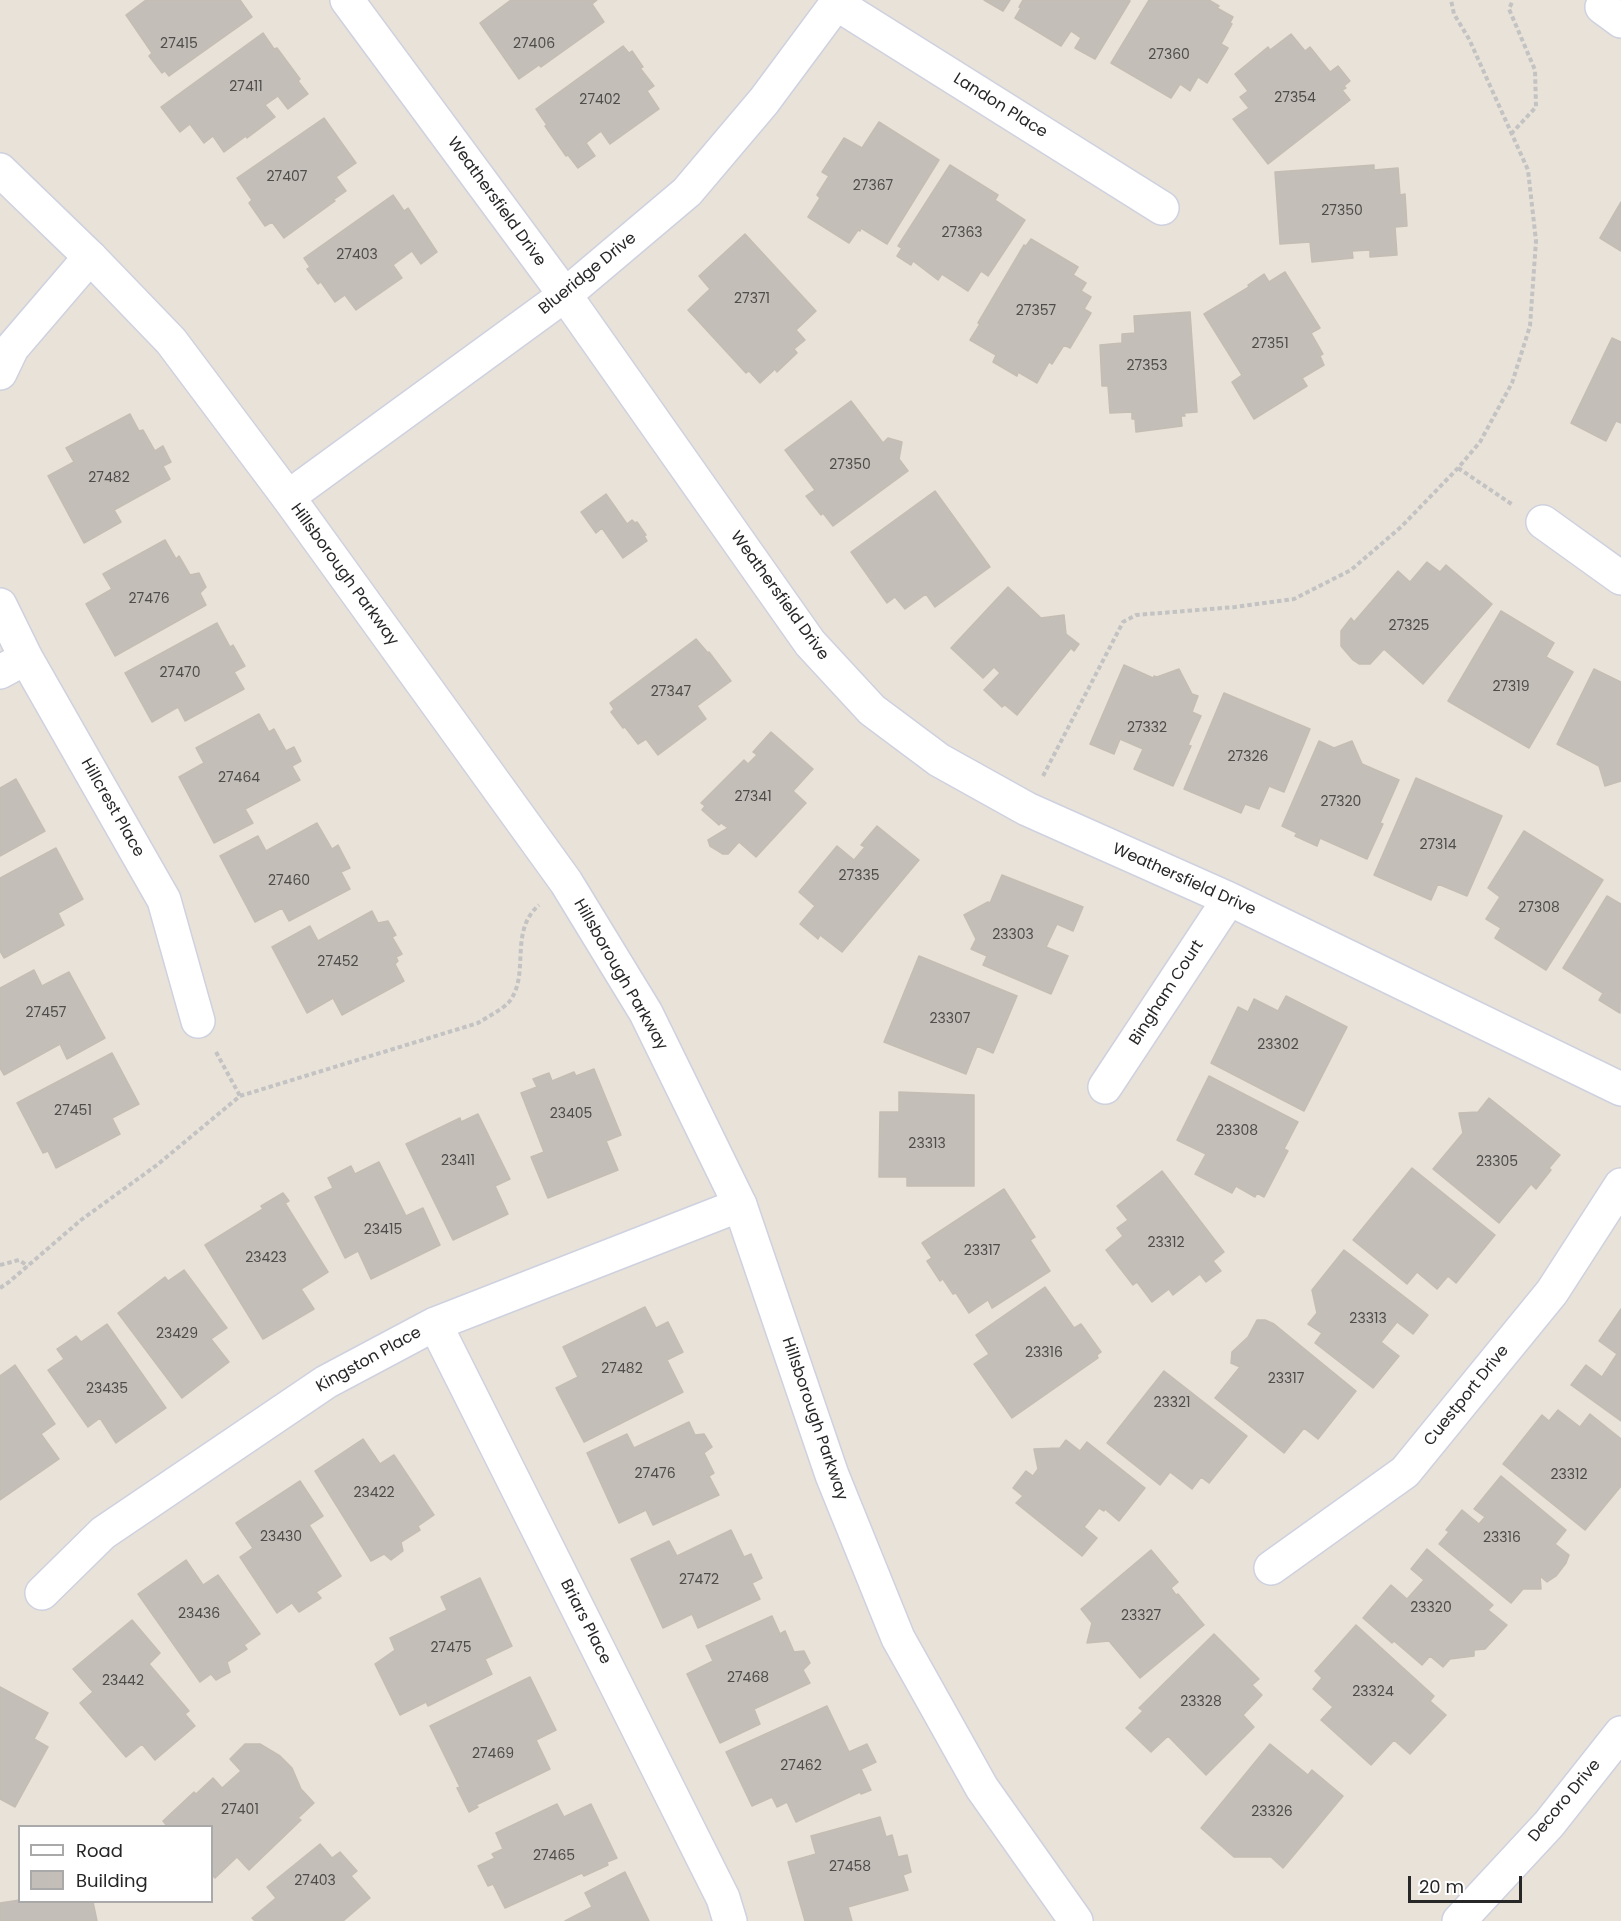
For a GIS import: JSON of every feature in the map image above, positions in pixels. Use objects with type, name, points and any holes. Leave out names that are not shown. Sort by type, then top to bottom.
[{"type":"street","name":"Weathersfield Drive","points":[[347,0],[565,295],[803,633],[872,710],[939,760],[1026,809],[1229,899],[1621,1089]]},
{"type":"street","name":"Blueridge Drive","points":[[288,497],[565,295],[687,192],[764,101],[838,2]]},
{"type":"street","name":"Landon Place","points":[[838,2],[1162,208]]},
{"type":"street","name":"Hillsborough Parkway","points":[[0,170],[90,257],[171,341],[288,497],[566,882],[646,1013],[740,1205],[832,1475],[898,1638],[982,1788],[1076,1921]]},
{"type":"street","points":[[0,373],[12,348],[90,257]]},
{"type":"street","points":[[1543,522],[1621,578]]},
{"type":"street","name":"Hillcrest Place","points":[[0,604],[13,665],[164,900],[198,1021]]},
{"type":"street","name":"Bingham Court","points":[[1105,1087],[1229,899]]},
{"type":"street","name":"Cuestport Drive","points":[[1271,1568],[1405,1472],[1552,1292],[1621,1185]]},
{"type":"street","name":"Kingston Place","points":[[42,1593],[103,1533],[326,1382],[435,1324],[740,1205]]},
{"type":"street","name":"Briars Place","points":[[435,1324],[723,1898],[730,1921]]},
{"type":"street","name":"Decoro Drive","points":[[1459,1921],[1549,1824],[1621,1733]]},
{"type":"path","points":[[1026,809],[1123,622],[1136,615],[1235,607],[1294,599],[1350,570],[1401,527],[1458,468],[1480,442],[1512,383],[1530,326],[1536,241],[1528,170],[1469,39],[1454,14],[1451,0]]},
{"type":"path","points":[[1511,134],[1536,107],[1535,70],[1509,9],[1514,0]]},
{"type":"path","points":[[1458,468],[1501,498],[1543,522]]},
{"type":"path","points":[[0,1288],[81,1220],[157,1165],[240,1096],[478,1023],[508,1003],[518,985],[521,934],[534,910],[566,882]]},
{"type":"path","points":[[198,1021],[240,1096]]},
{"type":"path","points":[[0,1265],[19,1260],[28,1266]]},
{"type":"building","points":[[146,0],[240,0],[252,17],[169,76],[165,71],[162,73],[149,56],[152,53],[126,15]]},
{"type":"building","points":[[511,0],[597,0],[592,4],[604,22],[541,67],[539,65],[519,79],[480,23]]},
{"type":"building","points":[[984,0],[1010,0],[1003,11]]},
{"type":"building","points":[[1023,0],[1130,1],[1095,59],[1075,48],[1081,38],[1071,31],[1061,46],[1015,18]]},
{"type":"building","points":[[1149,0],[1209,0],[1219,6],[1217,8],[1233,17],[1230,23],[1232,24],[1221,44],[1228,48],[1207,83],[1198,77],[1190,91],[1180,84],[1171,98],[1111,63]]},
{"type":"building","points":[[263,33],[300,79],[298,81],[308,94],[288,109],[278,96],[265,105],[275,117],[224,152],[213,136],[204,143],[190,124],[180,132],[161,107]]},
{"type":"building","points":[[1291,34],[1305,51],[1310,47],[1330,72],[1338,66],[1350,81],[1342,90],[1350,100],[1268,164],[1233,119],[1249,108],[1240,97],[1248,91],[1235,74],[1268,47],[1270,50]]},
{"type":"building","points":[[623,46],[629,53],[632,51],[643,67],[640,68],[654,86],[647,91],[659,109],[610,144],[601,131],[586,143],[595,156],[578,168],[568,155],[566,156],[536,109]]},
{"type":"building","points":[[324,118],[356,163],[336,177],[346,191],[284,238],[272,222],[265,226],[249,203],[252,200],[237,178]]},
{"type":"building","points":[[879,122],[939,160],[887,244],[861,228],[849,243],[808,217],[820,198],[817,195],[829,176],[822,172],[844,138],[862,148]]},
{"type":"building","points":[[950,165],[998,195],[995,200],[1025,220],[988,276],[981,271],[968,291],[942,274],[938,280],[913,261],[911,265],[897,256],[902,248],[898,246]]},
{"type":"building","points":[[1374,165],[1374,170],[1398,168],[1400,195],[1405,194],[1407,226],[1395,227],[1397,255],[1370,257],[1370,250],[1352,251],[1353,258],[1312,262],[1310,242],[1280,244],[1275,172]]},
{"type":"building","points":[[393,195],[404,211],[408,208],[437,252],[421,264],[412,251],[393,265],[402,278],[356,310],[345,295],[335,302],[321,282],[318,284],[307,269],[310,267],[304,258]]},
{"type":"building","points":[[1621,202],[1621,251],[1600,238]]},
{"type":"building","points":[[745,234],[816,311],[796,330],[805,340],[794,349],[797,353],[777,372],[775,369],[760,383],[749,371],[746,373],[688,310],[710,289],[699,276]]},
{"type":"building","points":[[1031,239],[1078,267],[1073,275],[1086,283],[1081,291],[1091,297],[1084,309],[1091,313],[1070,348],[1064,345],[1052,364],[1049,362],[1037,383],[1018,372],[1017,376],[993,362],[996,355],[970,340],[1024,245],[1026,246]]},
{"type":"building","points":[[1285,272],[1320,328],[1311,333],[1323,354],[1320,356],[1324,365],[1302,378],[1307,386],[1254,419],[1232,382],[1242,375],[1204,314],[1249,287],[1248,285],[1264,274],[1269,282]]},
{"type":"building","points":[[1190,312],[1197,412],[1184,413],[1185,416],[1181,416],[1182,426],[1136,432],[1132,412],[1110,413],[1108,386],[1102,386],[1100,345],[1122,343],[1122,334],[1135,333],[1134,316]]},
{"type":"building","points":[[1612,338],[1621,342],[1621,423],[1616,421],[1606,441],[1571,423]]},
{"type":"building","points":[[851,401],[883,443],[888,438],[902,442],[899,459],[908,471],[833,526],[806,496],[815,490],[785,450]]},
{"type":"building","points":[[130,414],[139,431],[143,430],[155,451],[163,446],[171,462],[163,466],[170,479],[114,510],[121,522],[84,543],[48,476],[74,462],[66,448]]},
{"type":"building","points":[[935,491],[990,567],[935,607],[926,594],[905,609],[895,597],[887,603],[851,552]]},
{"type":"building","points":[[606,494],[627,524],[632,520],[637,522],[646,535],[644,536],[647,541],[623,558],[602,528],[596,533],[581,512]]},
{"type":"building","points":[[165,540],[176,559],[179,556],[190,575],[199,573],[206,587],[200,593],[206,605],[115,656],[86,604],[112,589],[103,574]]},
{"type":"building","points":[[1427,562],[1440,572],[1446,565],[1492,604],[1423,684],[1384,649],[1370,664],[1359,664],[1353,660],[1341,646],[1341,631],[1351,618],[1354,622],[1398,571],[1410,582]]},
{"type":"building","points":[[1008,587],[1041,618],[1064,615],[1066,634],[1079,644],[1074,651],[1071,648],[1017,715],[1005,705],[1002,707],[984,690],[1000,673],[994,667],[983,678],[951,648]]},
{"type":"building","points":[[1501,611],[1554,643],[1546,657],[1573,672],[1529,748],[1448,701]]},
{"type":"building","points":[[217,623],[230,647],[233,645],[245,666],[234,672],[244,689],[185,721],[178,707],[152,722],[125,673]]},
{"type":"building","points":[[696,639],[731,681],[697,706],[706,719],[658,755],[646,739],[638,744],[625,727],[623,728],[611,712],[614,709],[610,703]]},
{"type":"building","points":[[1124,665],[1153,678],[1179,669],[1192,694],[1198,696],[1192,712],[1201,716],[1188,745],[1191,746],[1173,786],[1134,769],[1143,749],[1120,739],[1114,754],[1090,744]]},
{"type":"building","points":[[1594,669],[1621,682],[1621,781],[1605,786],[1599,766],[1557,744]]},
{"type":"building","points":[[1224,693],[1310,729],[1284,792],[1269,786],[1259,809],[1245,804],[1241,813],[1184,789]]},
{"type":"building","points":[[259,714],[269,732],[274,729],[286,751],[294,747],[301,761],[292,766],[300,780],[245,809],[253,823],[214,843],[179,777],[204,763],[196,748]]},
{"type":"building","points":[[771,732],[813,769],[793,791],[806,803],[756,857],[739,842],[728,854],[723,854],[710,846],[708,840],[728,828],[721,823],[719,825],[702,810],[705,806],[701,803],[744,760],[748,764],[757,755],[753,752]]},
{"type":"building","points":[[1319,741],[1334,748],[1352,741],[1362,764],[1399,780],[1367,859],[1320,838],[1317,846],[1295,836],[1297,833],[1282,826]]},
{"type":"building","points":[[1416,778],[1502,816],[1467,896],[1438,884],[1431,900],[1374,875]]},
{"type":"building","points":[[16,779],[45,831],[0,856],[0,788]]},
{"type":"building","points":[[317,823],[332,849],[338,845],[350,868],[341,872],[350,889],[289,921],[282,908],[255,922],[220,856],[258,836],[266,851]]},
{"type":"building","points":[[877,826],[919,860],[842,952],[820,935],[818,939],[800,924],[815,906],[799,892],[837,846],[854,860],[865,847],[861,845]]},
{"type":"building","points":[[1524,831],[1603,880],[1546,970],[1495,938],[1501,928],[1486,919],[1500,897],[1488,888]]},
{"type":"building","points":[[56,848],[83,899],[58,913],[64,925],[4,958],[0,951],[0,878]]},
{"type":"building","points":[[1002,875],[1083,907],[1073,931],[1057,924],[1046,947],[1068,956],[1051,994],[983,965],[987,956],[971,949],[976,939],[964,915],[990,903]]},
{"type":"building","points":[[1607,896],[1621,904],[1620,1013],[1599,1000],[1603,993],[1563,968]]},
{"type":"building","points":[[372,911],[378,923],[388,921],[396,935],[392,937],[402,954],[396,957],[398,961],[395,964],[404,981],[342,1015],[333,998],[307,1013],[272,947],[310,926],[318,941]]},
{"type":"building","points":[[919,956],[1017,996],[993,1053],[977,1046],[966,1074],[884,1042]]},
{"type":"building","points":[[34,970],[42,986],[69,972],[105,1038],[67,1059],[60,1044],[4,1075],[0,1068],[0,988]]},
{"type":"building","points":[[1286,996],[1347,1027],[1304,1111],[1211,1063],[1238,1007],[1248,1012],[1254,999],[1278,1011]]},
{"type":"building","points":[[112,1053],[139,1104],[112,1118],[120,1134],[56,1168],[48,1151],[43,1153],[17,1103]]},
{"type":"building","points":[[594,1069],[621,1135],[606,1141],[618,1170],[548,1198],[531,1157],[544,1152],[521,1093],[537,1087],[533,1079],[549,1073],[552,1081],[574,1072],[576,1076]]},
{"type":"building","points":[[1209,1076],[1298,1122],[1284,1149],[1288,1151],[1264,1197],[1257,1193],[1255,1197],[1236,1186],[1232,1193],[1195,1174],[1206,1154],[1177,1140]]},
{"type":"building","points":[[899,1092],[974,1095],[974,1186],[907,1186],[907,1177],[879,1177],[880,1112],[899,1112]]},
{"type":"building","points":[[1489,1098],[1560,1155],[1536,1189],[1531,1184],[1499,1223],[1433,1169],[1463,1133],[1459,1113],[1478,1112]]},
{"type":"building","points":[[478,1114],[510,1179],[495,1186],[508,1214],[453,1240],[406,1144],[460,1118],[461,1122]]},
{"type":"building","points":[[379,1162],[406,1216],[423,1208],[440,1245],[371,1279],[358,1251],[345,1258],[315,1197],[333,1188],[328,1178],[351,1166],[355,1174]]},
{"type":"building","points":[[1412,1168],[1495,1235],[1456,1283],[1448,1276],[1437,1289],[1417,1272],[1407,1284],[1353,1240]]},
{"type":"building","points":[[1162,1171],[1224,1252],[1213,1261],[1221,1271],[1206,1282],[1200,1274],[1173,1295],[1169,1289],[1152,1302],[1137,1282],[1133,1285],[1106,1250],[1123,1236],[1117,1228],[1128,1220],[1117,1206]]},
{"type":"building","points":[[1004,1189],[1035,1237],[1030,1240],[1050,1271],[992,1308],[988,1300],[969,1313],[956,1293],[953,1294],[943,1279],[940,1281],[927,1261],[932,1258],[922,1243]]},
{"type":"building","points":[[283,1193],[289,1201],[285,1203],[328,1272],[301,1289],[314,1309],[263,1339],[205,1245],[263,1209],[261,1206]]},
{"type":"building","points":[[1344,1250],[1428,1315],[1413,1334],[1397,1322],[1381,1342],[1399,1356],[1373,1388],[1315,1343],[1322,1333],[1308,1324],[1317,1313],[1312,1290]]},
{"type":"building","points":[[184,1270],[227,1328],[211,1339],[229,1362],[182,1398],[118,1313],[165,1277],[168,1281]]},
{"type":"building","points":[[1045,1287],[1074,1328],[1081,1324],[1101,1352],[1097,1355],[1098,1358],[1012,1418],[974,1364],[989,1354],[976,1335]]},
{"type":"building","points":[[645,1307],[656,1328],[668,1322],[683,1352],[667,1360],[683,1392],[584,1442],[556,1388],[578,1377],[563,1347]]},
{"type":"building","points":[[1621,1309],[1621,1421],[1571,1385],[1586,1365],[1602,1377],[1617,1354],[1599,1341]]},
{"type":"building","points":[[1257,1320],[1265,1320],[1274,1324],[1356,1391],[1318,1439],[1304,1428],[1284,1453],[1215,1398],[1240,1367],[1231,1363],[1232,1352],[1248,1337]]},
{"type":"building","points":[[107,1324],[166,1408],[116,1443],[100,1418],[88,1427],[48,1370],[64,1359],[57,1349],[76,1336],[81,1342]]},
{"type":"building","points":[[15,1365],[55,1424],[41,1434],[59,1459],[0,1500],[0,1376]]},
{"type":"building","points":[[1164,1371],[1247,1436],[1209,1483],[1201,1477],[1192,1489],[1170,1472],[1160,1485],[1107,1443]]},
{"type":"building","points":[[1558,1410],[1580,1427],[1590,1414],[1621,1439],[1621,1486],[1585,1530],[1503,1464],[1542,1415],[1549,1421]]},
{"type":"building","points":[[689,1422],[695,1435],[704,1434],[712,1447],[704,1453],[714,1473],[709,1476],[719,1495],[653,1525],[646,1510],[619,1523],[587,1453],[627,1434],[634,1448]]},
{"type":"building","points":[[363,1439],[380,1464],[394,1455],[434,1515],[418,1526],[420,1530],[401,1542],[403,1551],[391,1560],[384,1554],[371,1561],[315,1471]]},
{"type":"building","points":[[1066,1440],[1080,1451],[1087,1442],[1145,1488],[1119,1521],[1105,1509],[1104,1511],[1099,1508],[1084,1527],[1097,1538],[1082,1556],[1016,1503],[1023,1496],[1013,1488],[1026,1471],[1033,1476],[1038,1469],[1034,1449],[1060,1448]]},
{"type":"building","points":[[1501,1476],[1566,1530],[1555,1544],[1569,1555],[1556,1576],[1547,1582],[1540,1576],[1541,1589],[1523,1589],[1511,1603],[1439,1544],[1449,1532],[1446,1530],[1462,1510],[1479,1524],[1485,1517],[1474,1509]]},
{"type":"building","points":[[300,1481],[323,1516],[309,1525],[341,1576],[316,1592],[321,1598],[299,1612],[292,1603],[277,1613],[240,1557],[253,1548],[236,1523]]},
{"type":"building","points":[[731,1530],[744,1557],[751,1554],[762,1578],[752,1583],[760,1599],[698,1628],[692,1614],[663,1628],[631,1559],[669,1541],[677,1556]]},
{"type":"building","points":[[1427,1549],[1493,1605],[1488,1610],[1507,1625],[1485,1649],[1474,1650],[1474,1656],[1450,1659],[1443,1667],[1430,1656],[1422,1665],[1363,1618],[1391,1585],[1407,1599],[1424,1580],[1411,1569]]},
{"type":"building","points":[[1151,1550],[1178,1582],[1171,1588],[1204,1625],[1140,1678],[1109,1641],[1087,1643],[1092,1623],[1081,1609]]},
{"type":"building","points":[[186,1560],[203,1585],[218,1575],[260,1634],[244,1645],[247,1649],[227,1662],[230,1672],[216,1680],[211,1674],[200,1682],[138,1594]]},
{"type":"building","points":[[480,1578],[512,1646],[485,1659],[492,1674],[428,1706],[426,1702],[400,1715],[375,1664],[395,1650],[390,1638],[447,1610],[441,1597]]},
{"type":"building","points":[[772,1616],[780,1634],[785,1631],[794,1652],[804,1651],[810,1663],[803,1670],[810,1683],[754,1709],[760,1724],[720,1743],[687,1674],[713,1661],[706,1646]]},
{"type":"building","points":[[132,1620],[160,1653],[149,1664],[189,1711],[185,1714],[195,1726],[155,1760],[142,1744],[126,1757],[80,1703],[93,1692],[73,1669]]},
{"type":"building","points":[[1356,1625],[1434,1696],[1430,1701],[1446,1715],[1410,1754],[1394,1740],[1371,1765],[1321,1720],[1333,1707],[1313,1689],[1322,1678],[1315,1671]]},
{"type":"building","points":[[1214,1634],[1259,1679],[1252,1685],[1262,1695],[1243,1715],[1254,1727],[1206,1775],[1168,1736],[1151,1752],[1126,1728],[1143,1711],[1139,1708]]},
{"type":"building","points":[[530,1677],[556,1730],[536,1740],[550,1769],[476,1805],[478,1807],[469,1812],[457,1788],[460,1787],[430,1726]]},
{"type":"building","points":[[0,1687],[48,1713],[34,1739],[48,1747],[15,1807],[0,1799]]},
{"type":"building","points":[[827,1706],[849,1752],[867,1744],[876,1762],[861,1769],[871,1790],[861,1794],[860,1792],[796,1822],[787,1802],[777,1807],[772,1797],[752,1806],[726,1752]]},
{"type":"building","points":[[245,1744],[260,1744],[280,1756],[292,1768],[301,1789],[314,1803],[298,1818],[301,1820],[249,1870],[237,1857],[215,1878],[213,1876],[213,1825],[166,1825],[163,1821],[213,1778],[222,1788],[241,1771],[230,1759]]},
{"type":"building","points":[[1270,1744],[1308,1775],[1312,1770],[1343,1796],[1283,1868],[1271,1857],[1234,1857],[1201,1828]]},
{"type":"building","points":[[557,1804],[564,1817],[591,1804],[617,1858],[607,1862],[608,1865],[584,1876],[582,1873],[505,1908],[493,1884],[488,1886],[478,1866],[495,1858],[492,1854],[503,1849],[496,1833]]},
{"type":"building","points":[[880,1817],[886,1837],[892,1835],[898,1857],[907,1855],[911,1872],[903,1875],[908,1890],[848,1907],[852,1921],[805,1921],[788,1862],[816,1854],[811,1836]]},
{"type":"building","points":[[320,1844],[332,1858],[340,1852],[357,1871],[351,1876],[370,1898],[343,1921],[255,1921],[252,1918],[276,1898],[267,1887]]},
{"type":"building","points":[[625,1872],[649,1921],[565,1921],[592,1907],[585,1893]]},
{"type":"building","points":[[18,1900],[18,1903],[93,1903],[97,1921],[0,1921],[0,1903]]}]
